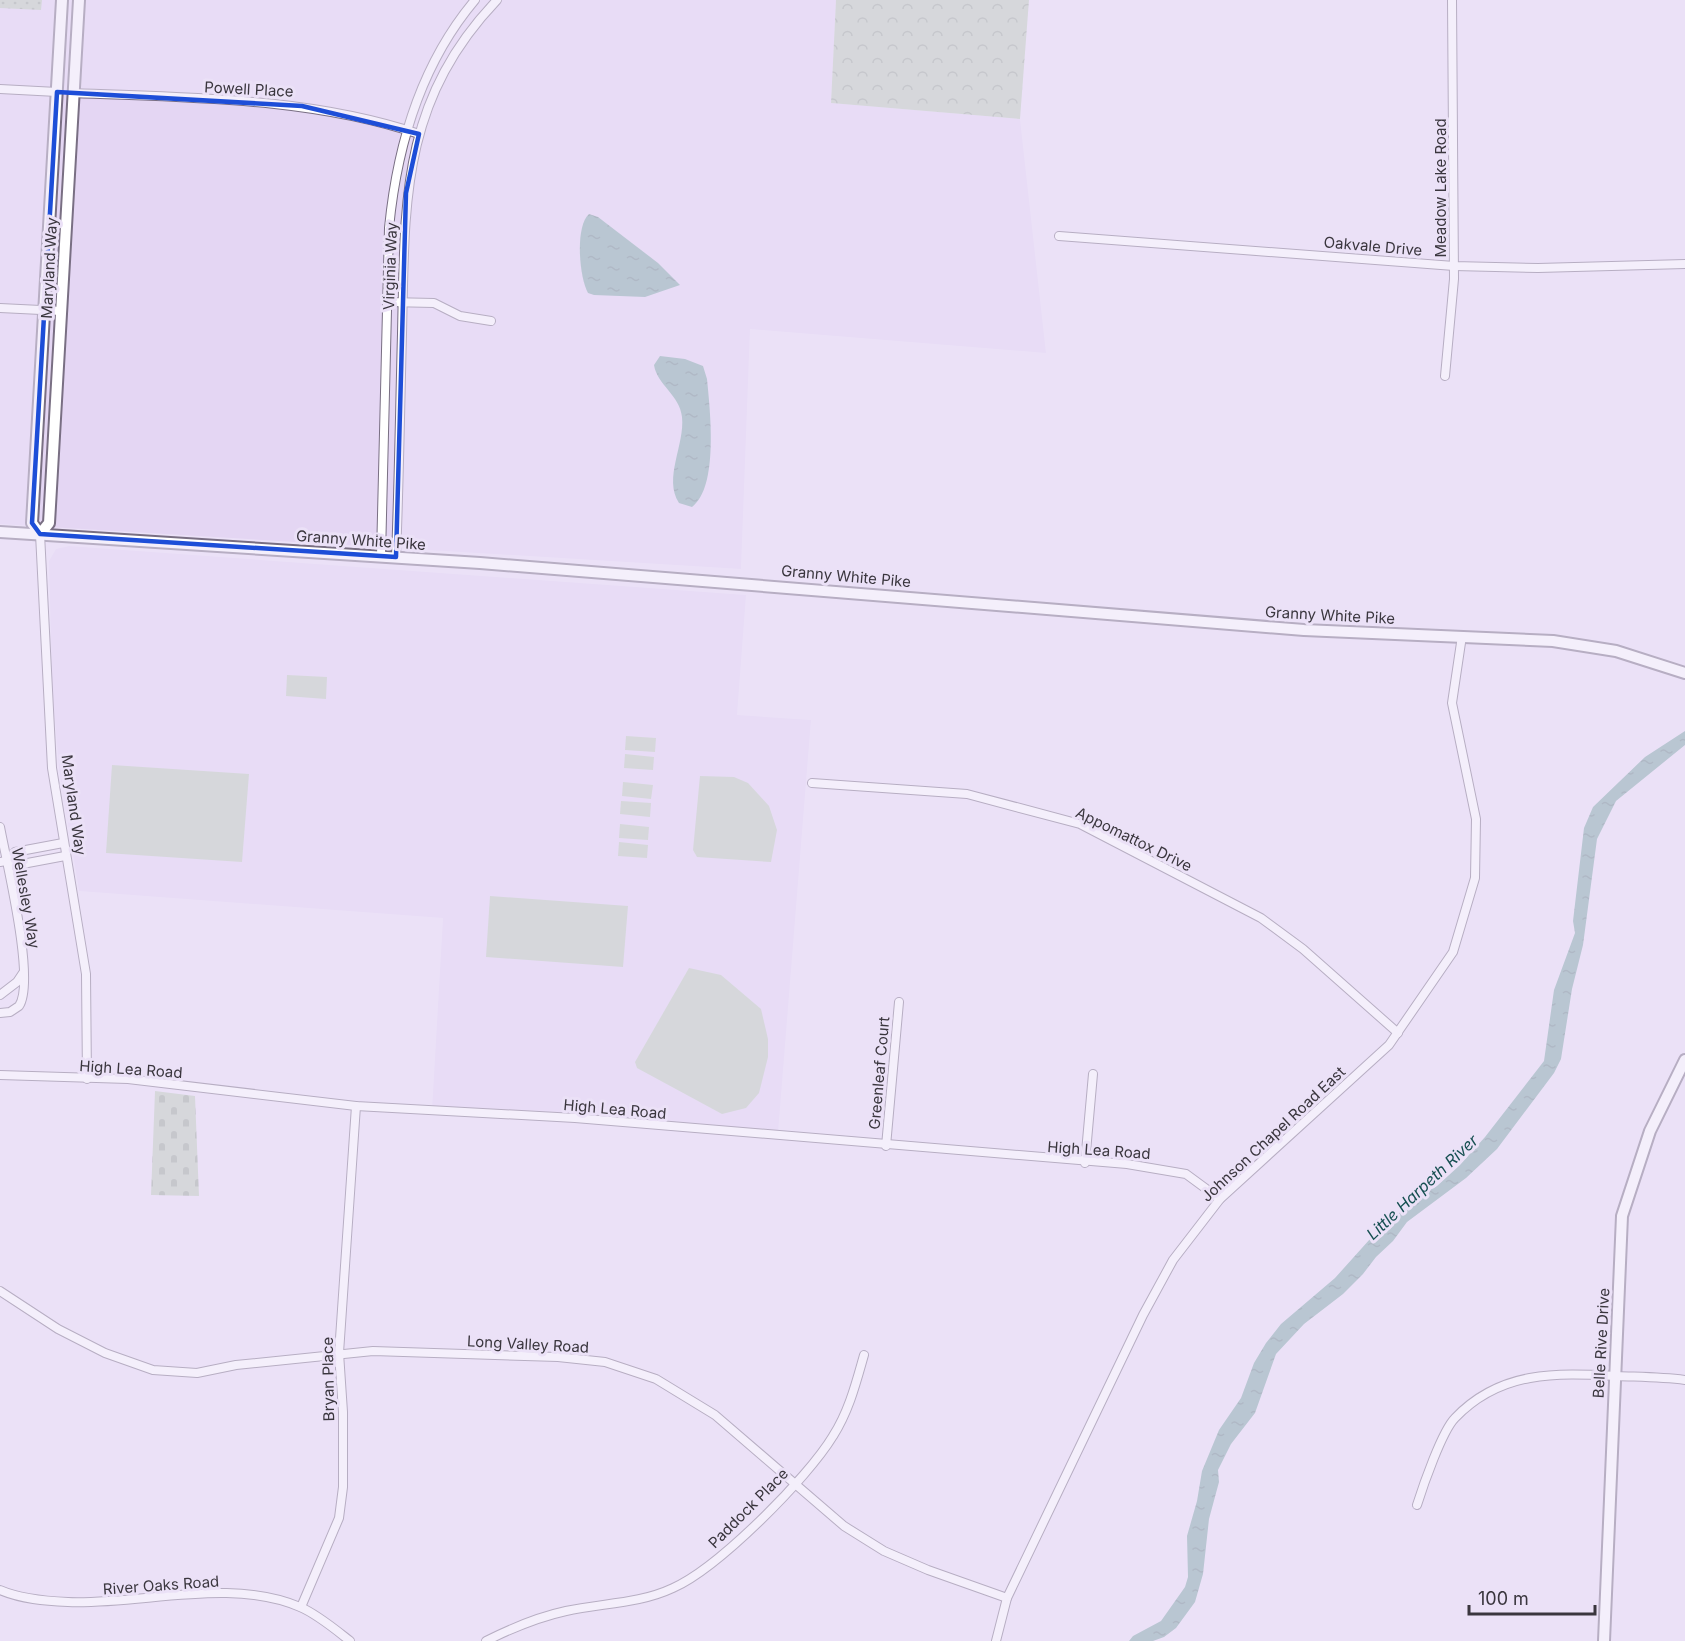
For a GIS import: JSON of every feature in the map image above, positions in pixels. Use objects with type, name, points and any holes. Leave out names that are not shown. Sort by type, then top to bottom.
[{"type":"main road","name":"Maryland Way","points":[[62,0],[32,523],[40,534],[49,523],[79,0]]},
{"type":"main road","points":[[57,92],[74,93]]},
{"type":"main road","name":"Granny White Pike","points":[[0,532],[396,557],[787,586],[1304,630],[1461,636],[1585,645],[1657,662],[1685,673]]},
{"type":"main road","name":"Belle Rive Drive","points":[[1604,1641],[1622,1216],[1650,1131],[1685,1060]]},
{"type":"street","name":"Virginia Way","points":[[381,556],[393,189],[406,130],[436,61],[460,18],[475,0]]},
{"type":"street","name":"Virginia Way","points":[[396,557],[406,192],[419,134],[435,89],[452,57],[472,27],[497,0]]},
{"type":"street","name":"Meadow Lake Road","points":[[1445,376],[1454,266],[1452,0]]},
{"type":"street","points":[[0,88],[57,92]]},
{"type":"street","name":"Powell Place","points":[[74,93],[302,106],[419,134]]},
{"type":"street","name":"Oakvale Drive","points":[[1059,236],[1454,266],[1538,268],[1685,264]]},
{"type":"street","points":[[388,302],[434,303],[460,316],[491,321]]},
{"type":"street","points":[[0,308],[61,311]]},
{"type":"street","name":"Maryland Way","points":[[40,534],[52,768],[65,856],[87,974],[87,1079]]},
{"type":"street","name":"Johnson Chapel Road East","points":[[996,1641],[1007,1598],[1143,1315],[1173,1260],[1220,1199],[1389,1045],[1453,952],[1475,878],[1476,819],[1452,703],[1461,636]]},
{"type":"street","name":"Appomattox Drive","points":[[812,783],[967,794],[1080,824],[1261,918],[1303,949],[1398,1033]]},
{"type":"street","name":"Wellesley Way","points":[[0,827],[3,862],[21,945],[23,973],[22,1002],[15,1010],[0,1013]]},
{"type":"street","points":[[3,862],[15,852],[63,843]]},
{"type":"street","points":[[3,862],[17,865],[65,856]]},
{"type":"street","points":[[1,996],[23,973]]},
{"type":"street","name":"Greenleaf Court","points":[[886,1146],[899,1002]]},
{"type":"street","points":[[1085,1163],[1093,1074]]},
{"type":"street","name":"High Lea Road","points":[[0,1075],[130,1079],[357,1106],[575,1118],[1085,1163],[1127,1164],[1186,1174],[1220,1199]]},
{"type":"street","name":"Bryan Place","points":[[301,1607],[339,1518],[343,1487],[343,1423],[339,1353],[357,1106]]},
{"type":"street","name":"Long Valley Road","points":[[0,1292],[58,1329],[105,1353],[153,1370],[197,1373],[236,1365],[339,1353],[441,1353],[605,1362],[656,1379],[715,1415],[844,1526],[884,1551],[928,1570],[1007,1598]]},
{"type":"street","name":"Paddock Place","points":[[486,1641],[528,1621],[568,1610],[613,1605],[673,1588],[729,1550],[795,1482],[833,1437],[848,1406],[864,1355]]},
{"type":"street","points":[[1417,1505],[1427,1475],[1453,1419],[1483,1396],[1514,1380],[1554,1372],[1685,1380]]},
{"type":"street","name":"River Oaks Road","points":[[1,1594],[41,1600],[97,1603],[207,1592],[253,1596],[301,1607],[350,1641]]},
{"type":"highlighted area","points":[[57,92],[302,106],[419,134],[406,193],[396,557],[40,534],[32,523]]},
{"type":"shaded area","points":[[0,0],[836,0],[831,103],[1020,119],[1046,353],[750,329],[741,569],[0,524]]},
{"type":"shaded area","points":[[69,546],[746,595],[737,715],[811,720],[778,1133],[432,1110],[443,918],[79,891],[59,769],[52,684],[49,561],[56,549]]},
{"type":"green space","points":[[0,0],[42,0],[41,10],[0,8]]},
{"type":"green space","points":[[836,0],[1029,0],[1020,119],[831,103]]},
{"type":"green space","points":[[287,675],[327,677],[326,699],[286,696]]},
{"type":"green space","points":[[626,736],[656,738],[655,752],[625,750]]},
{"type":"green space","points":[[625,754],[654,757],[653,770],[624,768]]},
{"type":"green space","points":[[112,765],[249,774],[242,862],[106,853]]},
{"type":"green space","points":[[700,776],[734,777],[748,783],[769,806],[777,830],[771,862],[697,857],[693,850]]},
{"type":"green space","points":[[623,782],[653,785],[651,799],[622,796]]},
{"type":"green space","points":[[621,801],[651,803],[650,817],[620,814]]},
{"type":"green space","points":[[620,824],[649,827],[648,840],[619,838]]},
{"type":"green space","points":[[619,842],[648,845],[647,858],[618,856]]},
{"type":"green space","points":[[490,896],[628,906],[623,967],[486,957]]},
{"type":"green space","points":[[689,968],[721,975],[761,1009],[768,1039],[768,1057],[759,1093],[746,1108],[722,1114],[637,1068],[635,1062]]},
{"type":"green space","points":[[155,1091],[195,1096],[199,1196],[151,1195]]},
{"type":"water","points":[[589,214],[598,217],[658,263],[680,285],[645,297],[588,293],[582,276],[580,240],[585,220]]},
{"type":"water","points":[[660,356],[685,359],[703,366],[707,379],[711,428],[709,466],[701,497],[692,507],[679,503],[675,493],[674,472],[681,439],[682,417],[677,402],[656,372],[654,365]]},
{"type":"water","points":[[1685,731],[1685,745],[1616,801],[1597,839],[1583,945],[1572,989],[1561,1059],[1554,1073],[1497,1149],[1466,1178],[1407,1222],[1363,1274],[1343,1294],[1304,1324],[1276,1354],[1255,1413],[1231,1444],[1218,1470],[1219,1482],[1209,1519],[1203,1574],[1195,1602],[1176,1628],[1164,1637],[1153,1641],[1129,1641],[1133,1636],[1161,1621],[1185,1587],[1188,1577],[1187,1536],[1197,1501],[1202,1471],[1219,1430],[1241,1398],[1254,1363],[1266,1343],[1281,1324],[1335,1278],[1370,1239],[1416,1198],[1437,1186],[1460,1165],[1485,1137],[1544,1061],[1554,990],[1575,933],[1573,921],[1584,828],[1593,807],[1645,757]]},
{"type":"water label","name":"Little Harpeth River","points":[[1422,1187]]}]
